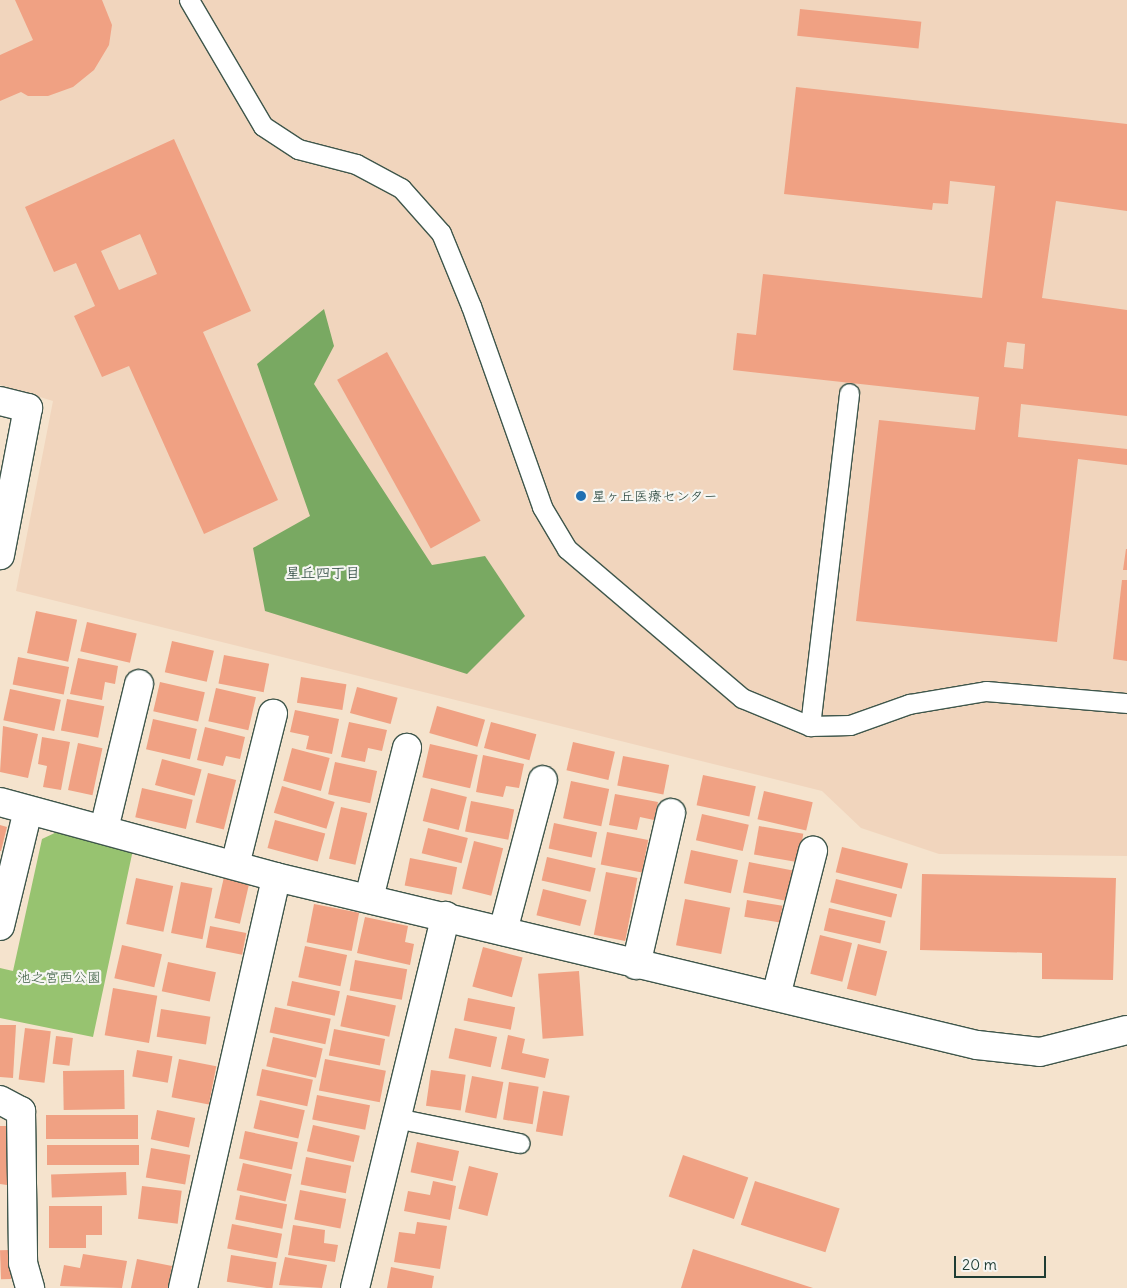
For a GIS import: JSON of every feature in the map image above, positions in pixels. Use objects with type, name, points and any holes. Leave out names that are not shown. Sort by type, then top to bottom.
[{"type":"street","points":[[0,401],[28,408],[0,556]]},
{"type":"street","points":[[104,829],[139,684]]},
{"type":"street","points":[[235,865],[273,714]]},
{"type":"street","points":[[369,898],[406,748]]},
{"type":"street","points":[[503,931],[542,780]]},
{"type":"street","points":[[0,802],[276,877],[446,916],[636,965],[776,996],[977,1045],[1040,1052],[1127,1030]]},
{"type":"street","points":[[0,926],[28,810]]},
{"type":"street","points":[[636,965],[671,813]]},
{"type":"street","points":[[776,996],[814,851]]},
{"type":"street","points":[[183,1288],[276,877]]},
{"type":"street","points":[[355,1288],[446,916]]},
{"type":"street","points":[[0,1100],[21,1111],[23,1263],[30,1288]]},
{"type":"lane","points":[[189,0],[263,126],[298,149],[356,164],[401,188],[441,233],[470,306],[542,507],[567,549],[742,698],[810,726],[850,725],[909,704],[986,691],[1127,703]]},
{"type":"lane","points":[[810,726],[849,393]]},
{"type":"lane","points":[[396,1118],[519,1143]]},
{"type":"shaded area","name":"星ヶ丘医療センター","points":[[0,0],[1127,0],[1127,856],[939,854],[861,828],[822,791],[16,591],[53,401],[0,385]]},
{"type":"green space","points":[[324,309],[334,346],[314,384],[432,565],[485,556],[525,616],[467,674],[265,611],[253,548],[310,516],[257,364]]},
{"type":"green space","name":"池之宮西公園","points":[[61,830],[134,845],[93,1037],[0,1018],[0,968],[13,971],[42,839]]},
{"type":"building","points":[[15,0],[102,0],[112,25],[109,45],[94,70],[73,87],[48,96],[28,96],[21,92],[0,101],[0,55],[33,40]]},
{"type":"building","points":[[800,9],[921,22],[919,49],[797,36]]},
{"type":"building","points":[[796,87],[1127,124],[1127,211],[1056,201],[1042,298],[1127,310],[1127,416],[1021,404],[1018,437],[1127,449],[1127,465],[1078,459],[1057,642],[856,621],[879,420],[975,430],[979,397],[733,370],[737,333],[756,335],[763,274],[982,298],[995,186],[950,181],[948,204],[933,203],[932,210],[784,194]],"holes":[[[1007,342],[1025,344],[1023,369],[1004,367]]]},
{"type":"building","points":[[174,139],[251,311],[203,332],[278,500],[204,534],[129,366],[102,377],[74,316],[95,306],[76,263],[54,272],[25,207]],"holes":[[[140,234],[157,274],[119,290],[101,251]]]},
{"type":"building","points":[[387,352],[481,521],[431,548],[337,380]]},
{"type":"building","points":[[1126,549],[1127,570],[1123,570]]},
{"type":"building","points":[[1122,580],[1127,580],[1127,661],[1113,659]]},
{"type":"building","points":[[36,611],[77,620],[68,662],[27,653]]},
{"type":"building","points":[[87,622],[137,633],[130,663],[80,651]]},
{"type":"building","points":[[172,641],[214,651],[207,682],[165,672]]},
{"type":"building","points":[[224,655],[269,664],[264,692],[218,683]]},
{"type":"building","points":[[18,657],[69,667],[64,694],[13,684]]},
{"type":"building","points":[[78,658],[118,666],[115,684],[105,682],[102,700],[70,694]]},
{"type":"building","points":[[301,677],[346,684],[342,710],[297,703]]},
{"type":"building","points":[[160,682],[205,692],[198,722],[153,711]]},
{"type":"building","points":[[357,687],[398,698],[391,724],[350,713]]},
{"type":"building","points":[[216,688],[256,697],[248,730],[208,721]]},
{"type":"building","points":[[10,689],[61,700],[54,731],[3,720]]},
{"type":"building","points":[[67,699],[104,706],[98,738],[61,730]]},
{"type":"building","points":[[437,706],[485,720],[477,747],[429,733]]},
{"type":"building","points":[[295,710],[339,719],[332,754],[306,749],[309,736],[290,732]]},
{"type":"building","points":[[153,719],[197,729],[190,759],[146,749]]},
{"type":"building","points":[[349,722],[387,730],[382,751],[368,748],[365,762],[341,757]]},
{"type":"building","points":[[491,722],[536,734],[529,760],[484,748]]},
{"type":"building","points":[[3,726],[38,734],[28,778],[0,772]]},
{"type":"building","points":[[205,727],[245,737],[240,759],[226,756],[223,766],[197,760]]},
{"type":"building","points":[[42,737],[70,742],[61,790],[43,787],[47,766],[38,764]]},
{"type":"building","points":[[573,742],[615,752],[608,780],[566,770]]},
{"type":"building","points":[[78,743],[102,748],[92,795],[68,790]]},
{"type":"building","points":[[430,744],[478,755],[470,788],[422,777]]},
{"type":"building","points":[[292,748],[330,758],[321,791],[283,781]]},
{"type":"building","points":[[483,755],[524,764],[519,788],[506,786],[503,797],[476,792]]},
{"type":"building","points":[[623,756],[669,765],[663,794],[617,785]]},
{"type":"building","points":[[162,759],[202,770],[195,796],[155,785]]},
{"type":"building","points":[[335,762],[377,771],[370,803],[328,794]]},
{"type":"building","points":[[208,773],[236,780],[224,830],[196,822]]},
{"type":"building","points":[[703,775],[756,786],[749,817],[697,805]]},
{"type":"building","points":[[571,781],[609,789],[601,826],[563,818]]},
{"type":"building","points":[[282,786],[335,802],[326,829],[274,813]]},
{"type":"building","points":[[142,788],[193,800],[186,829],[135,817]]},
{"type":"building","points":[[431,788],[467,797],[459,830],[423,821]]},
{"type":"building","points":[[764,791],[813,802],[806,831],[757,819]]},
{"type":"building","points":[[615,794],[658,802],[654,820],[640,817],[637,830],[609,825]]},
{"type":"building","points":[[471,801],[514,809],[508,840],[465,831]]},
{"type":"building","points":[[341,807],[367,813],[355,865],[329,859]]},
{"type":"building","points":[[702,814],[749,825],[743,851],[696,840]]},
{"type":"building","points":[[275,820],[325,833],[318,861],[267,848]]},
{"type":"building","points":[[554,823],[597,832],[592,858],[549,848]]},
{"type":"building","points":[[0,825],[7,827],[1,851],[0,851]]},
{"type":"building","points":[[759,826],[803,834],[798,862],[754,855]]},
{"type":"building","points":[[428,828],[468,838],[461,863],[422,853]]},
{"type":"building","points":[[607,832],[648,840],[642,872],[601,864]]},
{"type":"building","points":[[474,841],[503,848],[491,896],[462,889]]},
{"type":"building","points":[[842,847],[908,863],[902,889],[836,872]]},
{"type":"building","points":[[691,850],[738,860],[731,893],[684,883]]},
{"type":"building","points":[[547,857],[596,868],[590,892],[542,880]]},
{"type":"building","points":[[410,858],[457,867],[452,895],[405,885]]},
{"type":"building","points":[[749,862],[794,871],[788,901],[743,892]]},
{"type":"building","points":[[606,872],[637,878],[625,941],[594,935]]},
{"type":"building","points":[[922,874],[1116,878],[1113,980],[1042,979],[1042,953],[920,950]]},
{"type":"building","points":[[224,877],[249,883],[240,924],[215,918]]},
{"type":"building","points":[[136,878],[173,886],[163,932],[126,924]]},
{"type":"building","points":[[836,879],[897,894],[891,918],[830,902]]},
{"type":"building","points":[[181,882],[212,888],[202,939],[171,933]]},
{"type":"building","points":[[543,889],[587,900],[580,926],[536,915]]},
{"type":"building","points":[[685,899],[730,908],[721,954],[676,945]]},
{"type":"building","points":[[747,900],[783,906],[780,922],[744,917]]},
{"type":"building","points":[[314,904],[359,913],[352,951],[307,942]]},
{"type":"building","points":[[829,908],[886,921],[880,943],[824,930]]},
{"type":"building","points":[[365,917],[408,926],[405,942],[414,944],[410,965],[357,953]]},
{"type":"building","points":[[210,926],[246,933],[242,955],[206,948]]},
{"type":"building","points":[[820,935],[852,943],[842,982],[810,974]]},
{"type":"building","points":[[858,944],[887,951],[876,996],[847,989]]},
{"type":"building","points":[[122,945],[162,954],[154,987],[114,978]]},
{"type":"building","points":[[305,946],[347,955],[340,986],[298,977]]},
{"type":"building","points":[[483,947],[523,958],[512,997],[472,987]]},
{"type":"building","points":[[355,960],[407,969],[402,1000],[350,991]]},
{"type":"building","points":[[168,962],[216,972],[210,1002],[162,991]]},
{"type":"building","points":[[579,971],[584,1036],[543,1039],[538,974]]},
{"type":"building","points":[[292,981],[340,991],[335,1016],[287,1005]]},
{"type":"building","points":[[113,988],[157,996],[149,1043],[105,1035]]},
{"type":"building","points":[[347,995],[396,1005],[389,1037],[340,1026]]},
{"type":"building","points":[[468,998],[515,1007],[511,1030],[464,1021]]},
{"type":"building","points":[[275,1007],[331,1019],[325,1044],[270,1032]]},
{"type":"building","points":[[161,1009],[210,1017],[206,1044],[157,1037]]},
{"type":"building","points":[[0,1025],[16,1025],[13,1078],[0,1077]]},
{"type":"building","points":[[25,1028],[51,1031],[44,1083],[19,1080]]},
{"type":"building","points":[[455,1028],[497,1037],[491,1067],[449,1058]]},
{"type":"building","points":[[334,1029],[385,1039],[380,1065],[329,1056]]},
{"type":"building","points":[[508,1035],[525,1039],[522,1053],[549,1059],[545,1078],[501,1069]]},
{"type":"building","points":[[56,1036],[73,1038],[69,1066],[53,1064]]},
{"type":"building","points":[[273,1037],[323,1048],[316,1078],[266,1066]]},
{"type":"building","points":[[137,1050],[172,1056],[168,1083],[132,1077]]},
{"type":"building","points":[[179,1059],[216,1066],[209,1105],[172,1097]]},
{"type":"building","points":[[325,1059],[386,1071],[380,1102],[319,1090]]},
{"type":"building","points":[[262,1069],[313,1080],[307,1106],[256,1095]]},
{"type":"building","points":[[124,1070],[125,1109],[64,1110],[63,1071]]},
{"type":"building","points":[[431,1070],[466,1075],[461,1111],[426,1106]]},
{"type":"building","points":[[472,1076],[503,1082],[496,1118],[465,1112]]},
{"type":"building","points":[[509,1082],[539,1087],[533,1124],[503,1120]]},
{"type":"building","points":[[543,1091],[570,1096],[562,1136],[536,1131]]},
{"type":"building","points":[[317,1095],[370,1105],[365,1130],[312,1120]]},
{"type":"building","points":[[260,1100],[305,1110],[298,1139],[253,1128]]},
{"type":"building","points":[[157,1110],[195,1118],[189,1147],[151,1139]]},
{"type":"building","points":[[46,1115],[138,1115],[138,1139],[46,1139]]},
{"type":"building","points":[[313,1125],[360,1136],[354,1162],[307,1151]]},
{"type":"building","points":[[0,1126],[11,1126],[7,1185],[0,1184]]},
{"type":"building","points":[[245,1131],[298,1142],[292,1170],[239,1158]]},
{"type":"building","points":[[417,1142],[459,1151],[453,1181],[411,1172]]},
{"type":"building","points":[[47,1145],[139,1145],[139,1165],[47,1165]]},
{"type":"building","points":[[151,1148],[190,1155],[185,1184],[146,1178]]},
{"type":"building","points":[[683,1155],[748,1177],[734,1219],[669,1197]]},
{"type":"building","points":[[306,1157],[351,1166],[346,1193],[301,1184]]},
{"type":"building","points":[[243,1163],[292,1174],[285,1202],[237,1190]]},
{"type":"building","points":[[469,1166],[498,1173],[487,1216],[458,1209]]},
{"type":"building","points":[[126,1172],[127,1195],[52,1198],[51,1175]]},
{"type":"building","points":[[433,1181],[456,1186],[450,1220],[404,1211],[408,1191],[430,1195]]},
{"type":"building","points":[[755,1181],[840,1209],[825,1252],[741,1225]]},
{"type":"building","points":[[142,1186],[182,1191],[178,1224],[138,1219]]},
{"type":"building","points":[[300,1190],[346,1199],[340,1228],[294,1219]]},
{"type":"building","points":[[240,1195],[287,1204],[282,1229],[235,1220]]},
{"type":"building","points":[[49,1206],[102,1206],[102,1235],[86,1235],[86,1248],[49,1248]]},
{"type":"building","points":[[417,1222],[447,1226],[440,1269],[394,1262],[399,1232],[415,1234]]},
{"type":"building","points":[[232,1224],[282,1234],[277,1258],[227,1249]]},
{"type":"building","points":[[293,1225],[325,1230],[324,1243],[338,1245],[335,1262],[288,1255]]},
{"type":"building","points":[[693,1249],[813,1288],[681,1288]]},
{"type":"building","points":[[0,1250],[10,1250],[11,1279],[1,1279]]},
{"type":"building","points":[[83,1254],[127,1261],[122,1288],[60,1286],[64,1265],[80,1268]]},
{"type":"building","points":[[231,1255],[276,1262],[272,1288],[227,1282]]},
{"type":"building","points":[[285,1257],[327,1265],[322,1288],[279,1285]]},
{"type":"building","points":[[137,1259],[172,1266],[168,1288],[131,1288]]},
{"type":"building","points":[[391,1267],[434,1276],[432,1288],[387,1288]]},
{"type":"place","name":"星ヶ丘医療センター","points":[[581,496]]},
{"type":"district","name":"星丘四丁目","points":[[323,573]]}]
